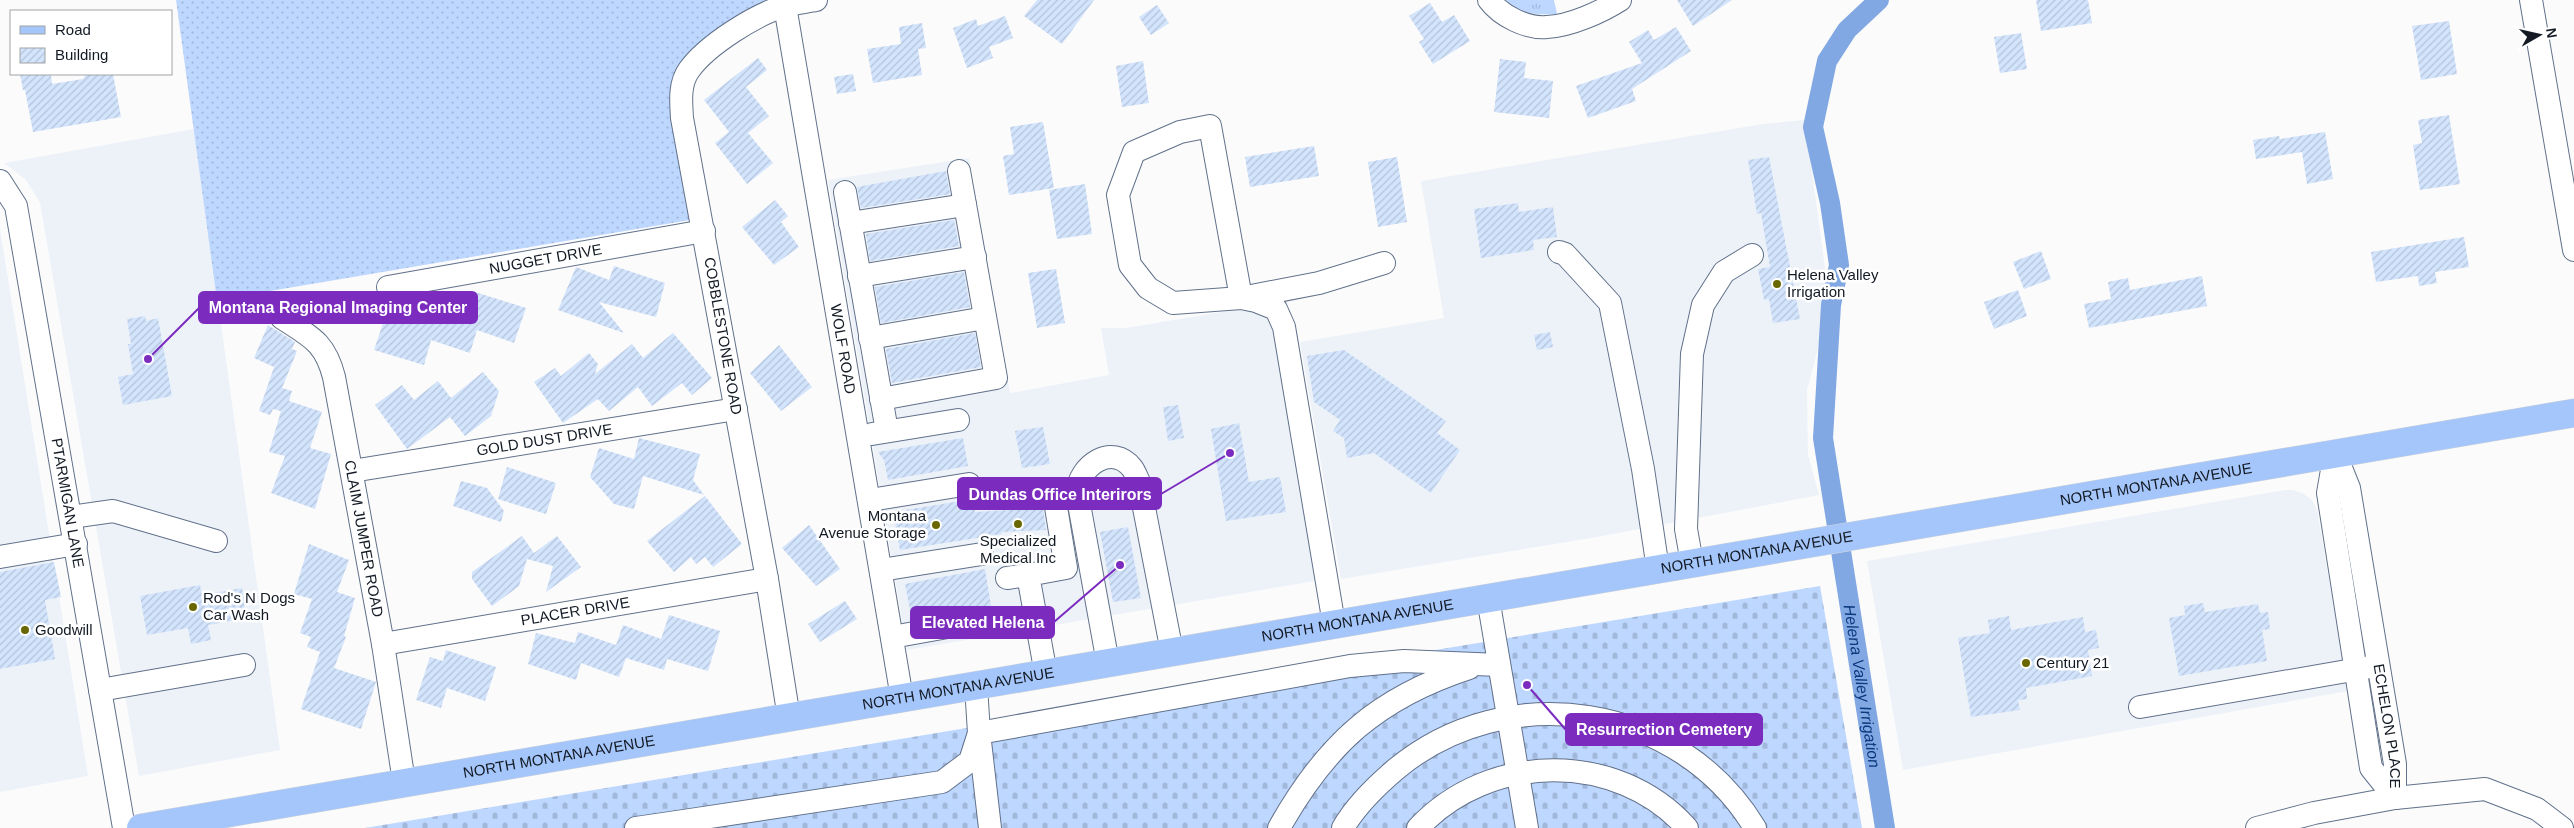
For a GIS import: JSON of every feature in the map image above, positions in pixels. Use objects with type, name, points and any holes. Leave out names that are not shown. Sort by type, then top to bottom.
[{"type":"main road","name":"NORTH MONTANA AVENUE","points":[[141,828],[2574,413]]},
{"type":"street","name":"COBBLESTONE ROAD","points":[[789,718],[767,579],[682,118],[681,92],[688,71],[708,50],[784,3],[816,0]]},
{"type":"street","points":[[1489,0],[1517,22],[1547,28],[1592,15],[1620,0]]},
{"type":"street","points":[[2531,0],[2574,250]]},
{"type":"street","name":"WOLF ROAD","points":[[784,3],[870,500],[902,698]]},
{"type":"street","points":[[1241,298],[1210,126],[1180,132],[1134,152],[1118,195],[1130,265],[1148,288],[1173,303],[1241,298],[1319,283],[1384,263]]},
{"type":"street","points":[[881,399],[996,378],[959,171]]},
{"type":"street","name":"PTARMIGAN LANE","points":[[0,182],[16,206],[124,828]]},
{"type":"street","points":[[845,192],[887,431]]},
{"type":"street","points":[[850,223],[965,205]]},
{"type":"street","name":"NUGGET DRIVE","points":[[388,287],[704,231]]},
{"type":"street","points":[[1559,252],[1564,254],[1610,303],[1643,469],[1658,569]]},
{"type":"street","points":[[1692,563],[1686,529],[1692,354],[1703,306],[1724,272],[1752,255]]},
{"type":"street","points":[[859,276],[975,257]]},
{"type":"street","points":[[1241,298],[1276,309],[1284,328],[1334,624]]},
{"type":"street","name":"CLAIM JUMPER ROAD","points":[[282,318],[318,342],[330,362],[340,398],[384,644],[404,782]]},
{"type":"street","points":[[870,338],[985,318]]},
{"type":"street","name":"GOLD DUST DRIVE","points":[[352,471],[736,408]]},
{"type":"street","points":[[859,436],[958,420]]},
{"type":"street","name":"ECHELON PLACE","points":[[2335,453],[2349,488],[2395,764],[2395,798]]},
{"type":"street","name":"ECHELON PLACE","points":[[2335,453],[2328,493],[2371,768],[2395,798]]},
{"type":"street","points":[[1108,663],[1077,493],[1080,476],[1088,467],[1108,458],[1120,460],[1132,468],[1139,482],[1172,652]]},
{"type":"street","points":[[870,500],[969,484]]},
{"type":"street","points":[[1021,494],[1053,489],[1066,568],[1018,576],[1046,674]]},
{"type":"street","points":[[71,517],[113,511],[216,540]]},
{"type":"street","points":[[0,557],[76,544]]},
{"type":"street","points":[[881,570],[982,554]]},
{"type":"street","name":"PLACER DRIVE","points":[[384,644],[767,579]]},
{"type":"street","points":[[1488,598],[1526,828]]},
{"type":"street","points":[[892,637],[992,619]]},
{"type":"street","points":[[979,733],[1350,666],[1404,662],[1499,664]]},
{"type":"street","points":[[100,690],[244,665]]},
{"type":"street","points":[[1279,828],[1299,792],[1326,757],[1358,726],[1395,700],[1435,679],[1477,665]]},
{"type":"street","points":[[2140,707],[2379,666]]},
{"type":"street","points":[[976,686],[979,733],[990,828]]},
{"type":"street","points":[[1343,828],[1376,786],[1415,754],[1460,730],[1508,716],[1553,713],[1598,718],[1641,731],[1681,751],[1716,779],[1746,813],[1755,828]]},
{"type":"street","points":[[636,828],[677,825],[942,782],[970,761],[979,733]]},
{"type":"street","points":[[1418,828],[1445,804],[1486,782],[1518,773],[1555,769],[1601,776],[1644,794],[1664,806],[1688,828]]},
{"type":"street","points":[[2258,828],[2314,813],[2395,798],[2485,788],[2537,808],[2562,828]]},
{"type":"shaded area","points":[[1805,120],[1825,268],[1826,306],[1820,341],[1807,390],[1808,455],[1819,495],[1597,537],[1341,579],[1300,342],[1444,318],[1421,181],[1763,124]]},
{"type":"shaded area","points":[[194,129],[280,750],[139,776],[40,203],[26,180],[4,163]]},
{"type":"shaded area","points":[[969,158],[1010,393],[1109,375],[1101,328],[1126,328],[1251,307],[1269,316],[1276,329],[1321,580],[907,650],[828,180]]},
{"type":"shaded area","points":[[0,229],[88,776],[0,792]]},
{"type":"shaded area","points":[[2293,490],[2304,494],[2312,500],[2317,510],[2348,691],[1903,770],[1867,561]]},
{"type":"green space","points":[[176,0],[784,0],[708,50],[681,92],[690,220],[217,300]]},
{"type":"green space","points":[[1505,0],[1554,0],[1557,14],[1529,13],[1516,9]]},
{"type":"green space","points":[[1820,586],[1862,828],[365,828]]},
{"type":"building","points":[[1037,0],[1094,0],[1062,44],[1024,16]]},
{"type":"building","points":[[1677,0],[1732,0],[1693,26]]},
{"type":"building","points":[[2036,0],[2088,0],[2092,23],[2041,31]]},
{"type":"building","points":[[1430,3],[1442,22],[1454,15],[1470,41],[1433,64],[1419,42],[1424,39],[1409,16]]},
{"type":"building","points":[[1157,5],[1169,23],[1151,35],[1139,17]]},
{"type":"building","points":[[1005,16],[1013,38],[989,47],[993,58],[967,68],[953,28],[976,19],[978,26]]},
{"type":"building","points":[[2449,21],[2457,74],[2421,80],[2412,26]]},
{"type":"building","points":[[922,23],[926,48],[918,49],[922,75],[873,83],[867,49],[901,44],[899,27]]},
{"type":"building","points":[[1676,27],[1691,51],[1632,89],[1636,101],[1588,118],[1576,86],[1642,63],[1629,42],[1648,30],[1654,40]]},
{"type":"building","points":[[2021,33],[2027,69],[2000,73],[1994,37]]},
{"type":"building","points":[[758,58],[767,70],[746,87],[769,116],[748,133],[773,163],[747,184],[715,143],[729,132],[704,100]]},
{"type":"building","points":[[1500,59],[1526,62],[1524,78],[1553,81],[1549,118],[1494,112]]},
{"type":"building","points":[[1143,61],[1149,103],[1122,107],[1116,66]]},
{"type":"building","points":[[853,74],[856,91],[837,94],[834,77]]},
{"type":"building","points":[[20,75],[51,75],[52,84],[83,79],[85,75],[113,75],[121,117],[33,132],[25,90],[23,90]]},
{"type":"building","points":[[2449,115],[2460,184],[2420,190],[2413,145],[2422,143],[2418,120]]},
{"type":"building","points":[[1043,122],[1054,188],[1009,195],[1003,156],[1014,154],[1010,127]]},
{"type":"building","points":[[2325,132],[2333,179],[2307,184],[2302,152],[2256,159],[2253,140],[2279,136],[2280,139]]},
{"type":"building","points":[[1314,146],[1319,176],[1250,187],[1245,157]]},
{"type":"building","points":[[1397,157],[1407,222],[1378,227],[1368,162]]},
{"type":"building","points":[[1769,157],[1800,319],[1773,323],[1769,299],[1764,300],[1758,269],[1770,267],[1761,213],[1757,214],[1748,160]]},
{"type":"building","points":[[946,171],[950,194],[861,208],[857,187]]},
{"type":"building","points":[[1085,184],[1092,234],[1057,239],[1049,190]]},
{"type":"building","points":[[775,200],[788,216],[781,222],[799,247],[774,265],[742,227]]},
{"type":"building","points":[[1518,203],[1519,212],[1553,207],[1557,237],[1533,240],[1534,250],[1481,258],[1474,209]]},
{"type":"building","points":[[954,220],[959,246],[870,261],[866,234]]},
{"type":"building","points":[[2464,237],[2469,267],[2435,272],[2437,283],[2419,286],[2418,276],[2376,282],[2371,252]]},
{"type":"building","points":[[2041,251],[2051,279],[2024,289],[2013,262]]},
{"type":"building","points":[[614,266],[665,283],[656,317],[599,302],[624,333],[558,310],[576,267],[609,280]]},
{"type":"building","points":[[1056,269],[1065,323],[1037,328],[1028,273]]},
{"type":"building","points":[[964,272],[970,307],[881,323],[875,287]]},
{"type":"building","points":[[2202,276],[2207,306],[2089,328],[2084,304],[2111,299],[2108,282],[2128,278],[2130,290]]},
{"type":"building","points":[[2018,290],[2027,316],[1994,329],[1984,302]]},
{"type":"building","points":[[475,292],[526,308],[514,343],[477,330],[470,353],[431,340],[424,365],[374,350],[391,300],[427,311],[431,299],[470,311]]},
{"type":"building","points":[[145,316],[146,321],[158,318],[172,396],[123,405],[118,377],[133,374],[128,344],[131,344],[127,319]]},
{"type":"building","points":[[268,325],[295,342],[292,349],[297,351],[282,388],[292,391],[289,401],[322,412],[310,448],[331,454],[315,509],[271,493],[285,456],[269,452],[281,411],[273,409],[270,415],[259,411],[274,367],[254,358]]},
{"type":"building","points":[[1550,332],[1553,347],[1537,350],[1534,335]]},
{"type":"building","points":[[673,333],[712,378],[692,395],[682,383],[652,406],[638,387],[609,411],[598,399],[563,423],[534,382],[555,368],[561,376],[589,353],[598,364],[595,374],[632,344],[643,358]]},
{"type":"building","points":[[975,333],[981,367],[892,383],[886,349]]},
{"type":"building","points":[[779,345],[812,387],[781,411],[750,373]]},
{"type":"building","points":[[1344,350],[1446,421],[1437,433],[1460,450],[1431,493],[1374,453],[1347,458],[1344,438],[1333,431],[1340,420],[1314,402],[1307,356]]},
{"type":"building","points":[[483,372],[499,391],[491,416],[465,436],[450,417],[407,449],[375,405],[402,385],[414,400],[438,381],[451,398]]},
{"type":"building","points":[[1178,405],[1184,438],[1168,441],[1163,407]]},
{"type":"building","points":[[1239,423],[1249,482],[1280,477],[1286,512],[1226,521],[1211,429]]},
{"type":"building","points":[[1043,427],[1050,464],[1022,468],[1015,431]]},
{"type":"building","points":[[639,438],[700,454],[693,480],[704,495],[643,476],[634,509],[614,504],[590,477],[599,448],[634,459]]},
{"type":"building","points":[[963,438],[968,466],[888,480],[884,460],[878,452]]},
{"type":"building","points":[[507,467],[556,483],[546,514],[498,499]]},
{"type":"building","points":[[461,481],[487,488],[504,511],[501,522],[453,506]]},
{"type":"building","points":[[705,496],[742,544],[713,567],[705,557],[696,564],[691,557],[674,572],[647,541]]},
{"type":"building","name":"Montana Avenue Storage","points":[[973,499],[975,512],[1043,508],[1046,530],[1001,532],[1002,534],[900,550],[893,512]]},
{"type":"building","points":[[809,525],[840,569],[816,586],[782,548]]},
{"type":"building","points":[[1128,527],[1141,598],[1113,602],[1100,532]]},
{"type":"building","points":[[522,536],[534,553],[557,536],[581,567],[546,592],[553,566],[527,559],[519,586],[492,606],[472,579],[472,572]]},
{"type":"building","points":[[309,544],[349,560],[337,592],[355,598],[344,636],[346,637],[334,668],[376,682],[361,729],[301,709],[320,652],[307,647],[311,637],[300,633],[312,599],[294,594]]},
{"type":"building","name":"Goodwill","points":[[54,562],[61,597],[45,600],[55,659],[0,669],[0,572]]},
{"type":"building","points":[[985,569],[991,606],[912,620],[905,584]]},
{"type":"building","name":"Rod's N Dogs Car Wash","points":[[200,585],[202,595],[242,588],[247,618],[208,625],[211,640],[191,644],[188,628],[147,635],[140,596]]},
{"type":"building","points":[[845,601],[857,619],[820,642],[808,624]]},
{"type":"building","points":[[2203,603],[2205,612],[2258,604],[2260,613],[2268,612],[2270,629],[2262,630],[2267,661],[2179,676],[2169,618],[2185,615],[2184,606]]},
{"type":"building","points":[[669,615],[720,631],[708,671],[667,659],[664,670],[626,658],[619,677],[581,663],[576,680],[528,664],[536,633],[575,643],[578,632],[616,645],[623,625],[661,639]]},
{"type":"building","name":"Century 21","points":[[2009,616],[2011,630],[2083,617],[2085,632],[2096,630],[2099,648],[2088,650],[2092,676],[2026,688],[2027,699],[2018,700],[2020,710],[1971,717],[1958,638],[1990,633],[1988,620]]},
{"type":"building","points":[[446,650],[496,667],[485,701],[447,688],[441,708],[416,700],[430,657],[443,661]]},
{"type":"waterway","name":"Helena Valley Irrigation","points":[[1879,0],[1847,30],[1827,61],[1813,127],[1830,203],[1839,265],[1831,305],[1823,438],[1885,828]]},
{"type":"place","name":"Helena Valley Irrigation","points":[[1777,284]]},
{"type":"place","name":"Montana Regional Imaging Center","points":[[148,359]]},
{"type":"place","name":"Dundas Office Interirors","points":[[1230,453]]},
{"type":"place","name":"Specialized Medical Inc","points":[[1018,524]]},
{"type":"place","name":"Montana Avenue Storage","points":[[936,525]]},
{"type":"place","name":"Elevated Helena","points":[[1120,565]]},
{"type":"place","name":"Rod's N Dogs Car Wash","points":[[193,607]]},
{"type":"place","name":"Goodwill","points":[[25,630]]},
{"type":"place","name":"Century 21","points":[[2026,663]]},
{"type":"place","name":"Resurrection Cemetery","points":[[1527,685]]}]
